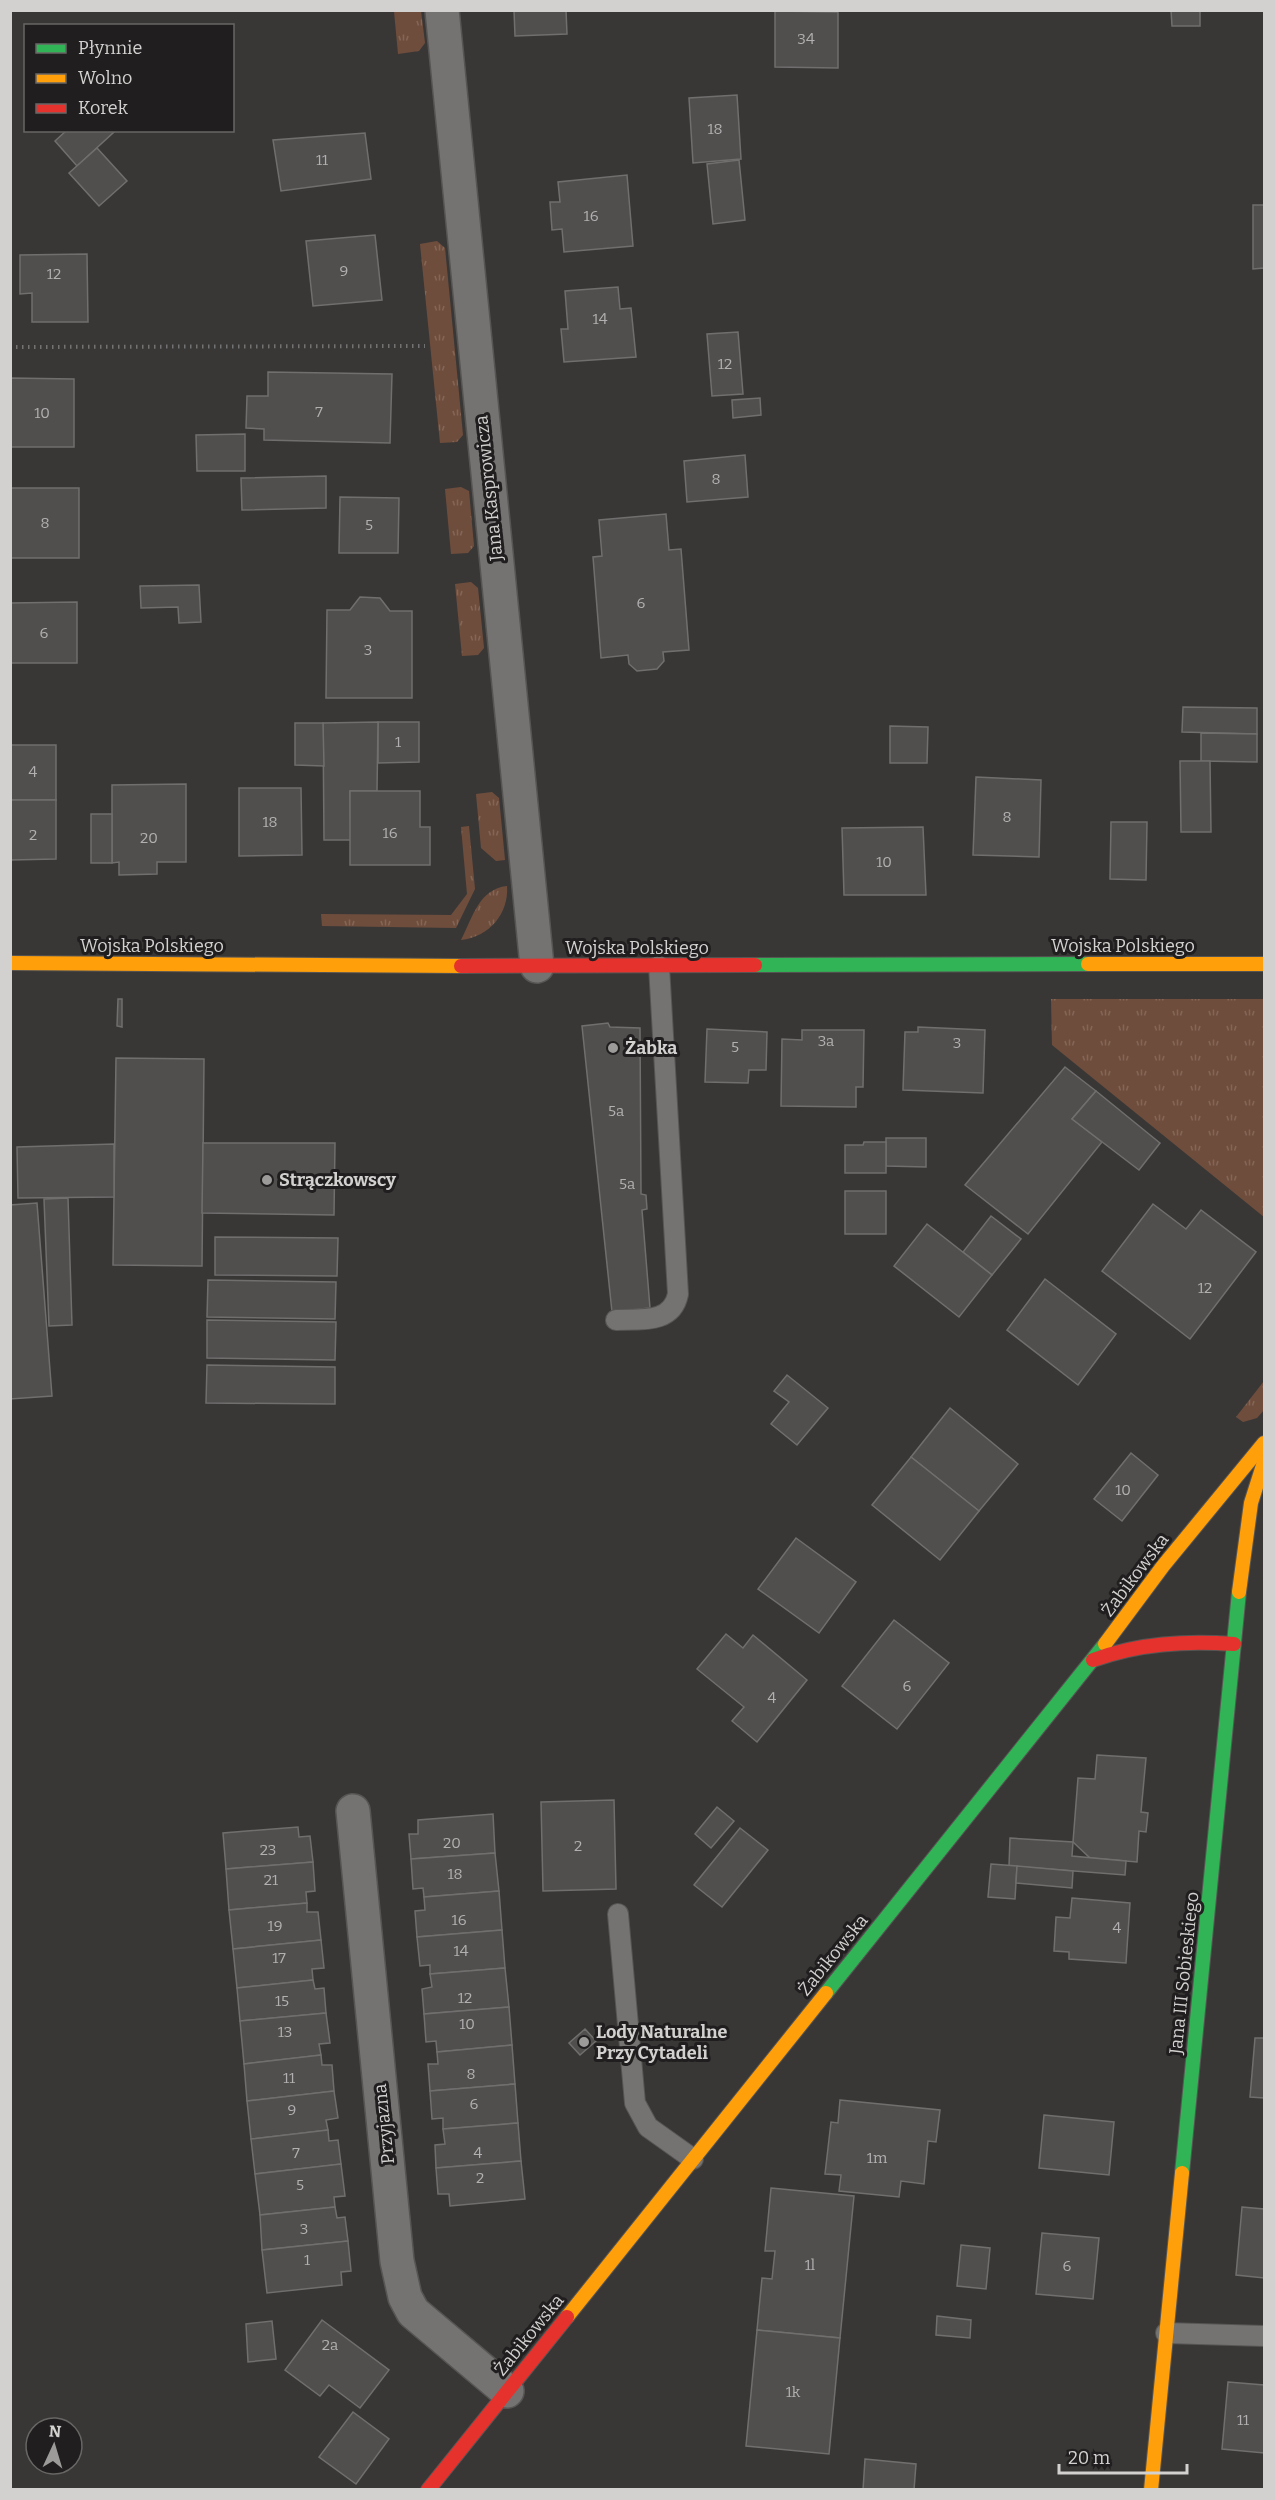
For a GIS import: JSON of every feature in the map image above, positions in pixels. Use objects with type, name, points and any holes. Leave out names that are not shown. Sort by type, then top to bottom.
[{"type":"street","name":"Jana Kasprowicza","points":[[442,10],[537,966]]},
{"type":"street","name":"Wojska Polskiego","points":[[10,963],[537,966],[1264,964]]},
{"type":"street","name":"Żabikowska","points":[[428,2490],[1093,1660],[1163,1566],[1264,1443]]},
{"type":"street","name":"Jana III Sobieskiego","points":[[1151,2490],[1246,1532],[1264,1462]]},
{"type":"street","points":[[1093,1660],[1139,1644],[1162,1641],[1234,1644]]},
{"type":"street","name":"Przyjazna","points":[[353,1811],[397,2261],[405,2297],[413,2312],[428,2326],[507,2391]]},
{"type":"lane","points":[[616,1320],[663,1317],[676,1305],[678,1294],[659,966]]},
{"type":"lane","points":[[618,1914],[635,2103],[648,2127],[693,2159]]},
{"type":"lane","points":[[1167,2333],[1264,2336]]},
{"type":"path","points":[[10,347],[426,346]]},
{"type":"green space","points":[[394,11],[421,11],[425,43],[419,51],[398,54]]},
{"type":"green space","points":[[437,241],[445,248],[463,435],[457,442],[440,443],[420,244]]},
{"type":"green space","points":[[461,487],[469,491],[474,546],[468,553],[451,554],[445,489]]},
{"type":"green space","points":[[471,582],[478,588],[484,648],[478,655],[462,656],[455,584]]},
{"type":"green space","points":[[492,792],[499,798],[505,860],[496,861],[481,848],[476,794]]},
{"type":"green space","points":[[469,826],[475,889],[456,928],[322,926],[321,914],[451,915],[467,894],[461,827]]},
{"type":"green space","points":[[507,886],[505,906],[501,915],[480,934],[461,940],[483,898],[497,888]]},
{"type":"green space","points":[[1051,999],[1264,999],[1264,1217],[1052,1045]]},
{"type":"green space","points":[[1264,1381],[1264,1410],[1257,1418],[1243,1422],[1236,1417]]},
{"type":"building","points":[[514,10],[566,10],[567,34],[515,36]]},
{"type":"building","points":[[1171,10],[1200,10],[1200,26],[1172,26]]},
{"type":"building","points":[[775,11],[838,12],[838,68],[775,67]]},
{"type":"building","points":[[737,95],[741,159],[693,163],[689,98]]},
{"type":"building","points":[[65,132],[114,132],[77,166],[55,141]]},
{"type":"building","points":[[365,133],[371,179],[281,191],[273,140]]},
{"type":"building","points":[[97,148],[127,181],[99,206],[69,173]]},
{"type":"building","points":[[739,160],[745,220],[713,224],[707,164]]},
{"type":"building","points":[[627,175],[633,246],[564,252],[562,229],[552,230],[550,202],[560,202],[558,182]]},
{"type":"building","points":[[1253,205],[1264,205],[1264,268],[1253,269]]},
{"type":"building","points":[[375,235],[382,300],[313,306],[306,241]]},
{"type":"building","points":[[87,254],[88,322],[32,322],[32,293],[20,294],[20,255]]},
{"type":"building","points":[[618,287],[620,309],[631,308],[636,357],[564,362],[561,329],[568,329],[565,291]]},
{"type":"building","points":[[738,332],[743,394],[712,396],[707,334]]},
{"type":"building","points":[[268,372],[392,374],[390,443],[264,440],[264,429],[246,428],[247,396],[268,396]]},
{"type":"building","points":[[10,378],[74,379],[74,447],[10,447]]},
{"type":"building","points":[[760,398],[761,415],[733,418],[732,400]]},
{"type":"building","points":[[245,434],[245,471],[197,471],[196,435]]},
{"type":"building","points":[[745,455],[748,497],[687,502],[684,461]]},
{"type":"building","points":[[326,476],[326,508],[242,510],[241,478]]},
{"type":"building","points":[[10,488],[79,488],[79,558],[10,558]]},
{"type":"building","points":[[340,497],[399,498],[398,553],[339,553]]},
{"type":"building","points":[[666,514],[669,550],[681,549],[689,650],[663,652],[664,661],[657,669],[637,671],[629,664],[628,655],[601,658],[593,557],[602,556],[599,520]]},
{"type":"building","points":[[199,585],[201,622],[179,623],[178,607],[141,608],[140,586]]},
{"type":"building","points":[[360,597],[380,598],[390,611],[412,611],[412,698],[326,698],[327,610],[350,610]]},
{"type":"building","points":[[77,602],[77,663],[10,663],[10,603]]},
{"type":"building","points":[[1183,707],[1257,708],[1257,734],[1182,732]]},
{"type":"building","points":[[378,722],[419,722],[419,762],[378,763]]},
{"type":"building","points":[[378,722],[377,791],[350,791],[351,840],[324,840],[323,723]]},
{"type":"building","points":[[295,723],[323,723],[324,766],[295,765]]},
{"type":"building","points":[[890,726],[928,727],[927,763],[890,763]]},
{"type":"building","points":[[1201,733],[1257,734],[1257,762],[1201,761]]},
{"type":"building","points":[[10,745],[56,745],[56,800],[10,800]]},
{"type":"building","points":[[1180,761],[1210,761],[1211,832],[1181,832]]},
{"type":"building","points":[[976,777],[1041,780],[1039,857],[973,855]]},
{"type":"building","points":[[186,784],[186,862],[157,862],[157,874],[119,875],[119,862],[112,863],[112,785]]},
{"type":"building","points":[[239,788],[301,788],[302,855],[239,856]]},
{"type":"building","points":[[350,791],[420,791],[420,827],[430,827],[430,865],[350,865]]},
{"type":"building","points":[[10,800],[56,800],[56,859],[10,860]]},
{"type":"building","points":[[91,814],[112,814],[112,863],[91,863]]},
{"type":"building","points":[[1111,822],[1147,822],[1146,880],[1110,879]]},
{"type":"building","points":[[923,827],[926,895],[844,895],[842,828]]},
{"type":"building","points":[[118,999],[122,999],[122,1027],[117,1026]]},
{"type":"building","points":[[608,1023],[610,1027],[640,1028],[641,1194],[646,1195],[647,1209],[642,1210],[650,1308],[612,1312],[582,1026]]},
{"type":"building","points":[[918,1027],[985,1030],[983,1093],[903,1090],[905,1032],[918,1032]]},
{"type":"building","points":[[707,1029],[767,1032],[766,1070],[749,1070],[748,1083],[705,1082]]},
{"type":"building","points":[[802,1030],[864,1030],[863,1087],[856,1087],[856,1107],[781,1106],[782,1039],[802,1040]]},
{"type":"building","points":[[116,1058],[204,1059],[202,1266],[113,1265]]},
{"type":"building","points":[[1065,1067],[1096,1091],[1072,1119],[1102,1142],[1028,1234],[965,1185]]},
{"type":"building","points":[[1096,1091],[1160,1143],[1139,1170],[1072,1119]]},
{"type":"building","points":[[886,1138],[926,1138],[926,1167],[886,1166]]},
{"type":"building","points":[[864,1142],[886,1142],[886,1173],[845,1173],[845,1145],[863,1145]]},
{"type":"building","points":[[203,1143],[335,1143],[334,1215],[202,1213]]},
{"type":"building","points":[[114,1144],[114,1197],[18,1198],[17,1147]]},
{"type":"building","points":[[845,1191],[886,1191],[886,1234],[845,1234]]},
{"type":"building","points":[[68,1198],[72,1325],[49,1326],[44,1199]]},
{"type":"building","points":[[37,1203],[52,1396],[10,1399],[10,1205]]},
{"type":"building","points":[[1153,1204],[1186,1229],[1201,1210],[1256,1252],[1190,1339],[1102,1271]]},
{"type":"building","points":[[991,1216],[1021,1239],[992,1275],[963,1252]]},
{"type":"building","points":[[927,1224],[992,1275],[959,1317],[894,1266]]},
{"type":"building","points":[[215,1237],[338,1238],[337,1276],[215,1275]]},
{"type":"building","points":[[1045,1279],[1116,1334],[1078,1385],[1007,1330]]},
{"type":"building","points":[[208,1280],[336,1282],[335,1319],[207,1317]]},
{"type":"building","points":[[207,1320],[336,1322],[335,1360],[207,1358]]},
{"type":"building","points":[[207,1365],[335,1367],[335,1404],[206,1403]]},
{"type":"building","points":[[787,1375],[828,1408],[797,1445],[771,1424],[789,1402],[774,1391]]},
{"type":"building","points":[[950,1408],[1018,1464],[979,1511],[911,1457]]},
{"type":"building","points":[[1131,1453],[1158,1475],[1122,1521],[1094,1499]]},
{"type":"building","points":[[911,1457],[979,1511],[940,1560],[872,1505]]},
{"type":"building","points":[[796,1538],[856,1582],[819,1633],[758,1589]]},
{"type":"building","points":[[894,1620],[949,1663],[897,1729],[842,1686]]},
{"type":"building","points":[[726,1634],[743,1648],[753,1635],[807,1680],[757,1742],[732,1721],[744,1707],[697,1669]]},
{"type":"building","points":[[1097,1755],[1146,1758],[1141,1812],[1148,1813],[1146,1832],[1139,1831],[1137,1862],[1090,1858],[1073,1842],[1078,1778],[1095,1779]]},
{"type":"building","points":[[614,1800],[616,1889],[543,1891],[541,1802]]},
{"type":"building","points":[[717,1807],[734,1821],[711,1848],[695,1834]]},
{"type":"building","points":[[493,1814],[495,1853],[411,1859],[409,1834],[418,1834],[418,1820]]},
{"type":"building","points":[[298,1827],[299,1837],[310,1836],[313,1862],[226,1869],[223,1833]]},
{"type":"building","points":[[740,1828],[768,1850],[722,1907],[694,1885]]},
{"type":"building","points":[[1010,1838],[1073,1842],[1072,1856],[1126,1861],[1125,1875],[1009,1866]]},
{"type":"building","points":[[495,1853],[499,1891],[424,1897],[423,1888],[413,1889],[411,1859]]},
{"type":"building","points":[[313,1862],[315,1891],[306,1892],[307,1903],[229,1910],[226,1869]]},
{"type":"building","points":[[991,1864],[1017,1866],[1015,1899],[988,1897]]},
{"type":"building","points":[[1017,1866],[1073,1871],[1072,1888],[1016,1883]]},
{"type":"building","points":[[499,1891],[502,1930],[417,1937],[415,1911],[425,1910],[424,1897]]},
{"type":"building","points":[[1072,1898],[1130,1903],[1126,1963],[1069,1959],[1069,1952],[1054,1951],[1056,1917],[1070,1918]]},
{"type":"building","points":[[307,1903],[307,1912],[318,1912],[321,1940],[233,1949],[229,1910]]},
{"type":"building","points":[[502,1930],[505,1968],[430,1974],[430,1965],[420,1966],[417,1937]]},
{"type":"building","points":[[321,1940],[324,1968],[312,1969],[313,1980],[237,1988],[233,1949]]},
{"type":"building","points":[[505,1968],[509,2007],[424,2014],[422,1989],[432,1987],[430,1974]]},
{"type":"building","points":[[313,1980],[315,1989],[324,1988],[326,2013],[240,2021],[237,1988]]},
{"type":"building","points":[[509,2007],[512,2045],[437,2052],[436,2041],[426,2042],[424,2014]]},
{"type":"building","points":[[326,2013],[330,2043],[319,2044],[321,2055],[244,2064],[240,2021]]},
{"type":"building","points":[[585,2029],[596,2041],[580,2055],[569,2043]]},
{"type":"building","points":[[1255,2038],[1264,2038],[1264,2098],[1250,2097]]},
{"type":"building","points":[[512,2045],[515,2084],[430,2091],[428,2064],[438,2064],[437,2052]]},
{"type":"building","points":[[321,2055],[322,2065],[332,2065],[334,2091],[247,2101],[244,2064]]},
{"type":"building","points":[[515,2084],[518,2123],[443,2129],[443,2118],[432,2119],[430,2091]]},
{"type":"building","points":[[334,2091],[338,2118],[326,2120],[328,2130],[251,2139],[247,2101]]},
{"type":"building","points":[[840,2100],[940,2110],[936,2142],[928,2141],[924,2184],[901,2181],[899,2197],[839,2191],[841,2175],[825,2174],[831,2122],[838,2123]]},
{"type":"building","points":[[1044,2115],[1114,2122],[1109,2175],[1039,2168]]},
{"type":"building","points":[[518,2123],[521,2161],[436,2168],[435,2145],[445,2144],[443,2129]]},
{"type":"building","points":[[328,2130],[329,2141],[338,2140],[341,2164],[255,2174],[251,2139]]},
{"type":"building","points":[[521,2161],[525,2199],[450,2206],[449,2194],[438,2194],[436,2168]]},
{"type":"building","points":[[341,2164],[345,2196],[334,2197],[335,2207],[260,2215],[255,2174]]},
{"type":"building","points":[[771,2188],[854,2196],[840,2338],[757,2330],[762,2278],[772,2279],[775,2251],[765,2251]]},
{"type":"building","points":[[335,2207],[337,2218],[345,2217],[348,2241],[262,2250],[260,2215]]},
{"type":"building","points":[[1242,2207],[1264,2209],[1264,2278],[1236,2275]]},
{"type":"building","points":[[1042,2233],[1099,2238],[1093,2299],[1036,2294]]},
{"type":"building","points":[[348,2241],[351,2271],[341,2272],[342,2285],[267,2293],[262,2250]]},
{"type":"building","points":[[961,2245],[990,2248],[986,2289],[957,2286]]},
{"type":"building","points":[[937,2316],[971,2320],[970,2338],[936,2335]]},
{"type":"building","points":[[322,2320],[389,2370],[360,2408],[329,2385],[320,2396],[285,2370]]},
{"type":"building","points":[[272,2321],[276,2359],[248,2362],[246,2324]]},
{"type":"building","points":[[757,2330],[840,2338],[829,2454],[746,2446]]},
{"type":"building","points":[[1228,2382],[1264,2385],[1264,2453],[1222,2449]]},
{"type":"building","points":[[353,2412],[389,2439],[356,2484],[319,2457]]},
{"type":"building","points":[[865,2459],[916,2464],[914,2490],[863,2490]]},
{"type":"traffic: fast","points":[[755,965],[1088,964]]},
{"type":"traffic: fast","points":[[1182,2173],[1239,1592]]},
{"type":"traffic: fast","points":[[826,1993],[1105,1644]]},
{"type":"traffic: slow","points":[[10,963],[461,966]]},
{"type":"traffic: slow","points":[[1088,964],[1264,964]]},
{"type":"traffic: slow","points":[[1105,1644],[1163,1566],[1264,1443]]},
{"type":"traffic: slow","points":[[1239,1592],[1251,1503],[1264,1462]]},
{"type":"traffic: slow","points":[[567,2317],[826,1993]]},
{"type":"traffic: slow","points":[[1151,2490],[1182,2173]]},
{"type":"traffic: jam","points":[[461,966],[755,965]]},
{"type":"traffic: jam","points":[[1093,1660],[1145,1647],[1198,1643],[1234,1644]]},
{"type":"traffic: jam","points":[[428,2490],[567,2317]]},
{"type":"place","name":"Żabka","points":[[613,1048]]},
{"type":"place","name":"Strączkowscy","points":[[267,1180]]},
{"type":"place","name":"Lody Naturalne Przy Cytadeli","points":[[584,2042]]}]
